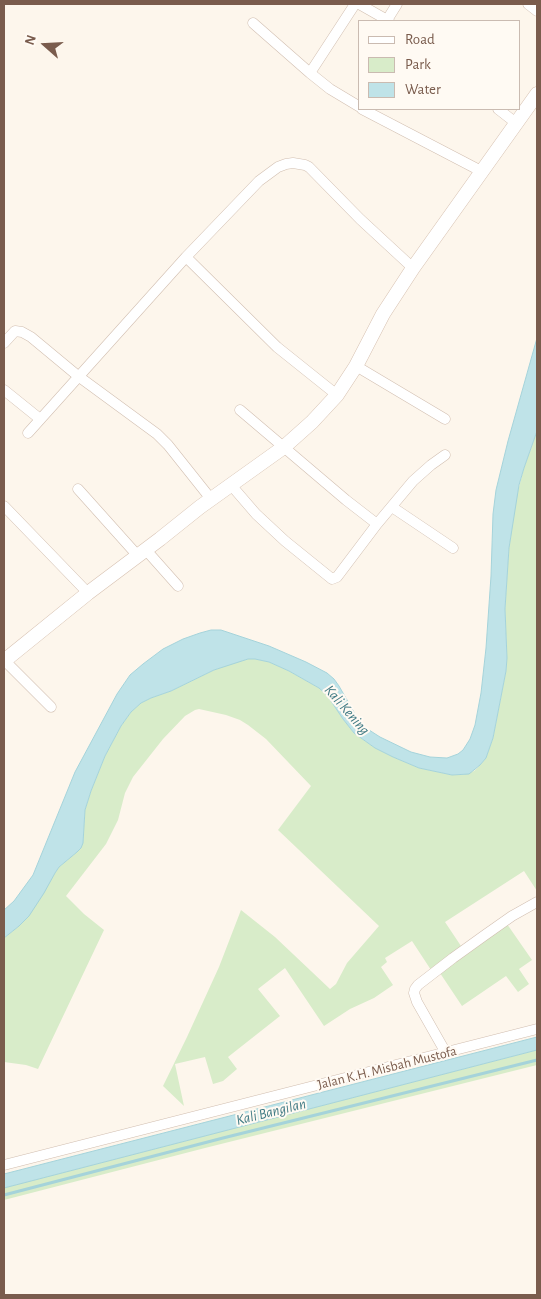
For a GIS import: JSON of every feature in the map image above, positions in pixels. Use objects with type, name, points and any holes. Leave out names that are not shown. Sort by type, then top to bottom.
[{"type":"main road","points":[[4,661],[88,593],[211,499],[284,447],[312,422],[337,395],[413,268],[537,94]]},
{"type":"street","points":[[310,73],[355,4]]},
{"type":"street","points":[[359,4],[386,20]]},
{"type":"street","points":[[389,20],[397,4]]},
{"type":"street","points":[[528,4],[537,12]]},
{"type":"street","points":[[254,23],[330,89],[358,106]]},
{"type":"street","points":[[365,110],[481,171]]},
{"type":"street","points":[[499,110],[516,123]]},
{"type":"street","points":[[28,433],[186,257],[259,181],[278,167],[293,163],[309,167],[360,219],[413,268]]},
{"type":"street","points":[[186,257],[277,348],[337,395]]},
{"type":"street","points":[[4,343],[15,331],[22,332],[31,337],[78,376],[157,434],[211,499]]},
{"type":"street","points":[[356,366],[444,419]]},
{"type":"street","points":[[4,390],[40,420]]},
{"type":"street","points":[[240,410],[377,524]]},
{"type":"street","points":[[231,485],[256,514],[285,541],[332,579],[337,577],[377,524],[413,481],[445,455]]},
{"type":"street","points":[[78,489],[178,586]]},
{"type":"street","points":[[4,506],[88,593]]},
{"type":"street","points":[[392,507],[453,548]]},
{"type":"street","points":[[4,661],[50,707]]},
{"type":"street","points":[[446,1053],[417,1002],[414,993],[415,989],[452,958],[512,916],[537,902]]},
{"type":"street","name":"Jalan K.H. Misbah Mustofa","points":[[4,1165],[537,1029]]},
{"type":"green space","points":[[537,431],[537,891],[524,871],[445,922],[465,952],[507,924],[532,960],[519,969],[529,984],[518,992],[506,976],[462,1006],[436,967],[431,970],[412,941],[385,958],[387,962],[381,967],[393,985],[324,1026],[285,968],[258,989],[280,1016],[228,1057],[237,1069],[223,1081],[213,1084],[205,1057],[175,1064],[184,1106],[163,1086],[219,967],[241,910],[275,937],[330,989],[336,984],[347,963],[379,926],[278,830],[311,786],[266,739],[248,725],[226,715],[199,709],[185,716],[163,739],[133,777],[125,793],[118,820],[106,844],[66,896],[104,930],[38,1069],[4,1062],[4,938],[19,926],[59,867],[77,852],[83,842],[85,810],[105,756],[121,726],[131,712],[141,703],[214,670],[235,662],[255,659],[269,662],[289,671],[319,688],[327,695],[354,733],[375,748],[393,757],[419,768],[452,775],[462,775],[474,771],[486,758],[493,738],[506,671],[505,609],[509,548],[515,502]]},
{"type":"green space","points":[[537,1050],[537,1065],[4,1200],[4,1188]]},
{"type":"water","name":"Kali Kening","points":[[537,338],[537,431],[519,485],[509,548],[505,609],[506,671],[493,738],[486,758],[480,765],[469,774],[452,775],[419,768],[393,757],[375,748],[354,733],[327,695],[319,688],[269,662],[248,659],[214,670],[141,703],[131,712],[105,756],[91,791],[85,810],[81,848],[59,867],[29,916],[4,938],[4,910],[14,901],[33,875],[75,772],[117,694],[130,675],[143,664],[163,649],[183,639],[211,630],[221,630],[269,646],[327,673],[339,686],[359,721],[380,737],[411,752],[430,757],[447,758],[463,750],[470,739],[475,725],[481,693],[486,648],[496,490]]},
{"type":"water","name":"Kali Bangilan","points":[[537,1037],[537,1050],[4,1188],[4,1174]]},
{"type":"waterway","name":"Kali Bangilan","points":[[4,1195],[537,1060]]}]
